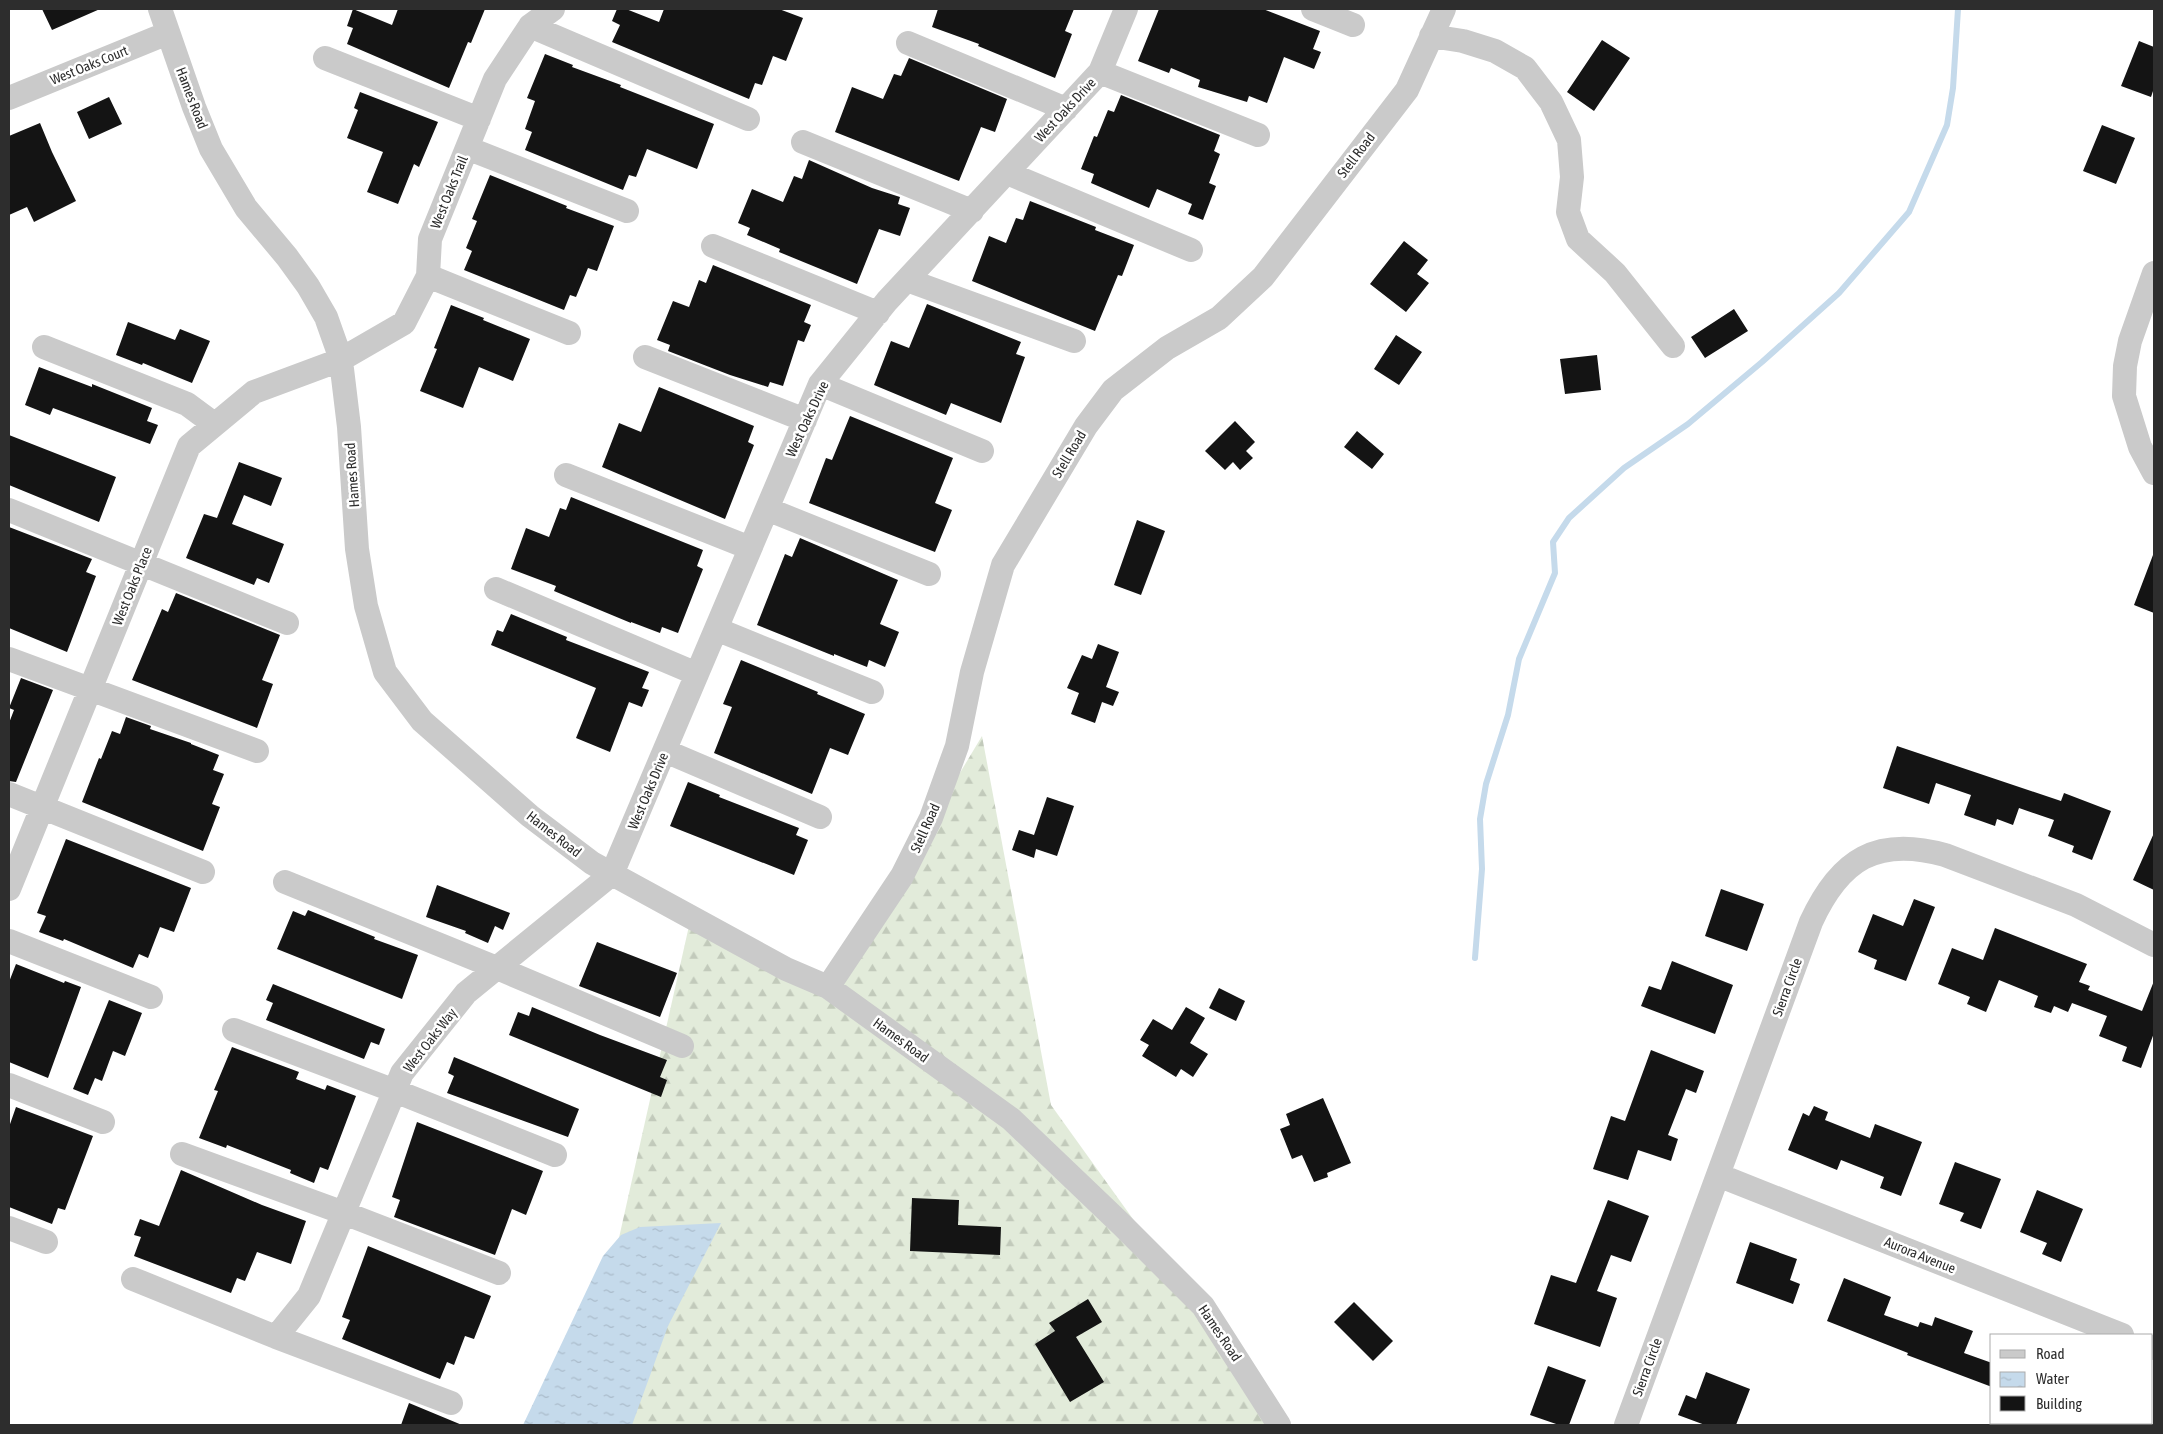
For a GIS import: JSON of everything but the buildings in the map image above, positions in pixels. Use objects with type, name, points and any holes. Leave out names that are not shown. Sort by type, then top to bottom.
[{"type":"street","name":"Hames Road","points":[[160,9],[194,107],[212,149],[246,208],[308,286],[326,317],[340,360],[349,427],[357,549],[366,606],[385,672],[422,721],[479,773],[542,826],[592,863],[786,969],[828,987],[1011,1119],[1204,1306],[1279,1425]]},
{"type":"street","name":"West Oaks Trail","points":[[340,360],[404,323],[428,276],[430,240],[495,78],[530,26],[553,9]]},
{"type":"street","name":"West Oaks Drive","points":[[612,874],[820,384],[907,280],[1100,72],[1126,9]]},
{"type":"street","points":[[1313,9],[1353,25]]},
{"type":"street","name":"Stell Road","points":[[828,987],[902,876],[931,818],[957,746],[972,672],[1003,565],[1086,426],[1113,390],[1167,348],[1219,318],[1263,277],[1407,90],[1444,9]]},
{"type":"street","points":[[530,26],[748,119]]},
{"type":"street","name":"West Oaks Court","points":[[9,98],[168,33]]},
{"type":"street","points":[[1431,36],[1463,41],[1495,51],[1525,68],[1551,102],[1569,140],[1572,177],[1568,212],[1578,239],[1615,274],[1673,346]]},
{"type":"street","points":[[908,43],[1066,109]]},
{"type":"street","points":[[326,58],[479,119]]},
{"type":"street","points":[[1100,72],[1258,135]]},
{"type":"street","points":[[804,142],[972,211]]},
{"type":"street","points":[[467,148],[627,211]]},
{"type":"street","points":[[1007,173],[1191,250]]},
{"type":"street","points":[[713,246],[878,313]]},
{"type":"street","points":[[2154,272],[2130,341],[2125,366],[2124,396],[2140,447],[2154,473]]},
{"type":"street","points":[[428,276],[569,333]]},
{"type":"street","points":[[907,280],[1074,341]]},
{"type":"street","points":[[44,348],[188,404],[214,424]]},
{"type":"street","points":[[645,357],[805,420]]},
{"type":"street","name":"West Oaks Place","points":[[9,889],[189,446],[254,392],[340,360]]},
{"type":"street","points":[[820,384],[982,451]]},
{"type":"street","points":[[566,475],[750,548]]},
{"type":"street","points":[[767,509],[929,574]]},
{"type":"street","points":[[9,510],[140,565],[287,623]]},
{"type":"street","points":[[496,589],[697,674]]},
{"type":"street","points":[[716,629],[872,692]]},
{"type":"street","points":[[9,659],[257,751]]},
{"type":"street","points":[[664,751],[820,817]]},
{"type":"street","points":[[9,794],[203,872]]},
{"type":"street","name":"Sierra Circle","points":[[1626,1425],[1817,908],[1831,884],[1845,870],[1863,857],[1883,850],[1901,848],[1923,849],[1945,855],[2076,905],[2154,945]]},
{"type":"street","name":"West Oaks Way","points":[[276,1337],[309,1296],[402,1073],[466,993],[612,874]]},
{"type":"street","points":[[285,882],[682,1046]]},
{"type":"street","points":[[9,941],[151,997]]},
{"type":"street","points":[[234,1030],[395,1091],[555,1155]]},
{"type":"street","points":[[9,1085],[103,1122]]},
{"type":"street","points":[[182,1154],[344,1213],[499,1273]]},
{"type":"street","name":"Aurora Avenue","points":[[1718,1175],[2119,1334]]},
{"type":"street","points":[[9,1228],[46,1242]]},
{"type":"street","points":[[133,1279],[276,1337],[451,1403]]},
{"type":"green space","points":[[982,736],[1051,1105],[1281,1425],[577,1425],[693,908],[833,985]]},
{"type":"water","points":[[721,1223],[668,1326],[632,1425],[523,1425],[603,1256],[621,1235],[640,1227]]},
{"type":"waterway","points":[[1475,958],[1482,869],[1480,819],[1486,784],[1508,715],[1519,659],[1555,573],[1553,542],[1569,518],[1624,468],[1688,424],[1762,362],[1839,293],[1909,212],[1947,125],[1953,88],[1958,9]]}]
